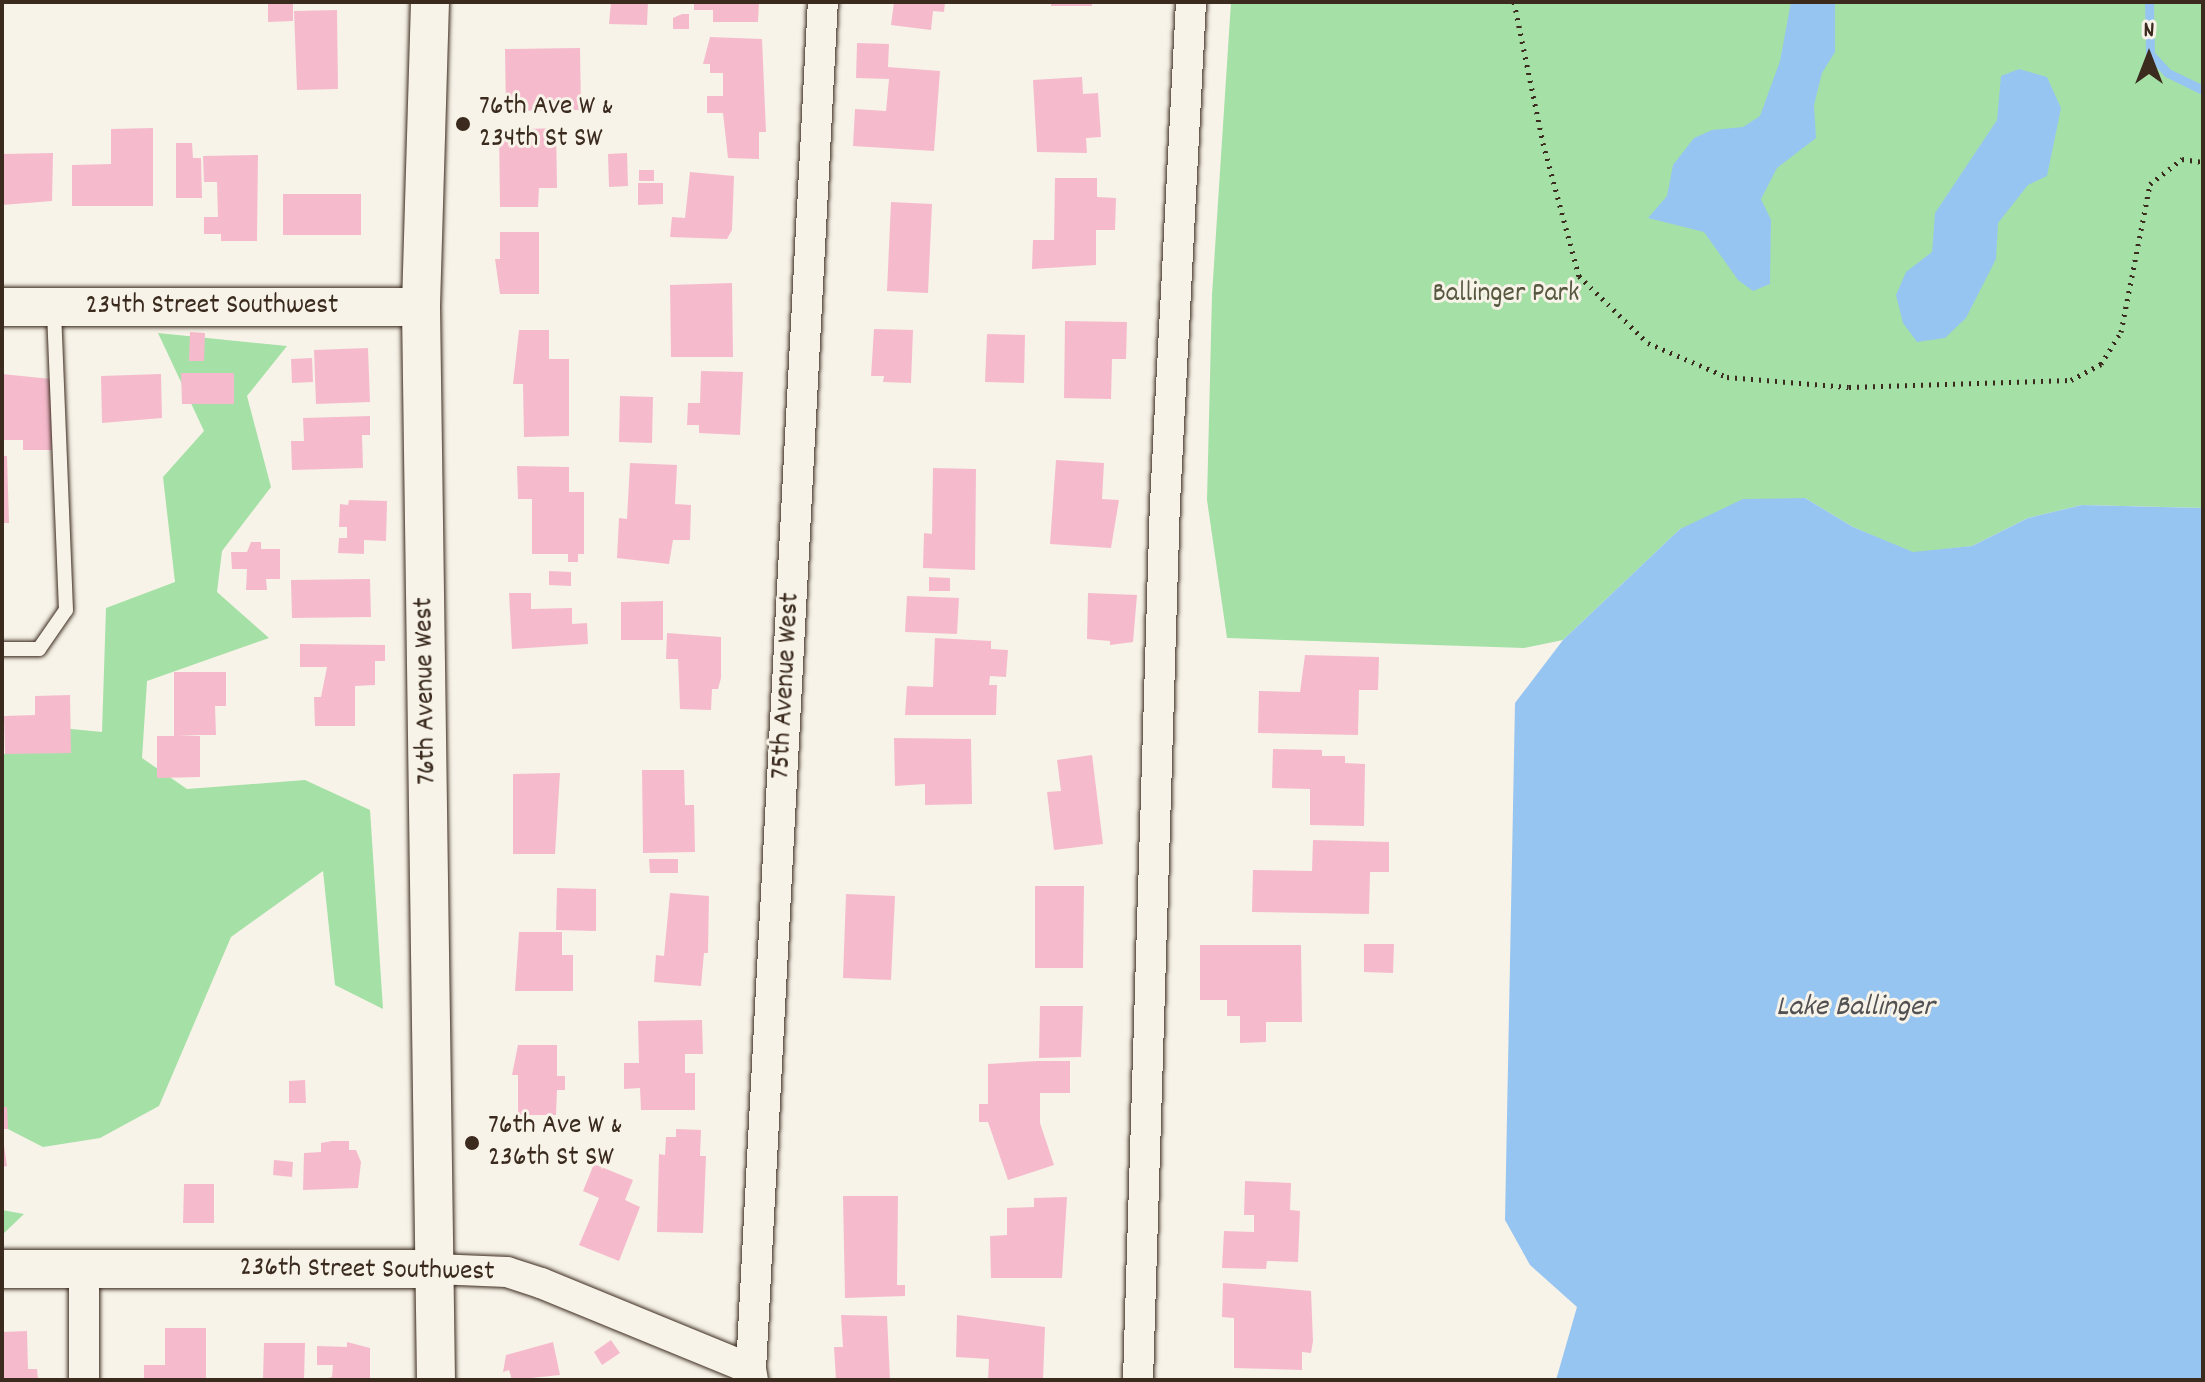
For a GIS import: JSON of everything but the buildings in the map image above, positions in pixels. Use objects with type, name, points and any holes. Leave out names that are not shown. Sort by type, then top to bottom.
[{"type":"street","name":"76th Avenue West","points":[[430,2],[421,307],[436,1380]]},
{"type":"street","name":"75th Avenue West","points":[[752,1374],[823,2]]},
{"type":"street","points":[[1138,1380],[1165,503],[1191,2]]},
{"type":"street","name":"234th Street Southwest","points":[[2,307],[421,307]]},
{"type":"street","name":"236th Street Southwest","points":[[2,1269],[435,1269],[507,1272],[752,1374]]},
{"type":"street","points":[[84,1270],[84,1380]]},
{"type":"lane","points":[[2,649],[39,649],[66,610],[54,307]]},
{"type":"path","points":[[1514,2],[1543,143],[1579,276],[1648,343],[1727,377],[1849,387],[2071,380],[2101,364],[2121,332],[2150,184],[2182,159],[2203,162]]},
{"type":"green space","name":"Ballinger Park","points":[[1231,2],[2203,2],[2203,508],[2082,505],[2028,518],[1972,546],[1913,553],[1853,527],[1805,498],[1680,529],[1563,640],[1524,648],[1227,638],[1207,500],[1212,295]]},
{"type":"green space","points":[[158,333],[287,346],[247,396],[271,487],[222,551],[217,592],[269,638],[147,681],[142,758],[187,789],[305,780],[370,810],[383,1009],[335,985],[323,871],[231,937],[159,1106],[100,1138],[43,1147],[2,1126],[2,755],[61,728],[102,732],[106,608],[175,582],[163,477],[204,431]]},
{"type":"green space","points":[[2,1210],[24,1214],[2,1235]]},
{"type":"water","points":[[1791,2],[1835,2],[1835,52],[1822,73],[1814,105],[1816,138],[1777,168],[1761,199],[1771,220],[1770,284],[1753,291],[1738,280],[1704,232],[1648,218],[1667,196],[1673,165],[1694,138],[1712,130],[1743,127],[1760,116],[1780,61]]},
{"type":"water","points":[[2019,69],[2047,77],[2061,108],[2047,176],[2028,185],[1998,223],[1996,259],[1966,318],[1945,338],[1917,342],[1903,323],[1896,295],[1906,272],[1932,252],[1935,213],[1997,120],[2001,76]]},
{"type":"water","name":"Lake Ballinger","points":[[1805,498],[1853,527],[1913,552],[1972,546],[2028,518],[2082,505],[2203,508],[2203,1380],[1556,1380],[1577,1307],[1530,1265],[1505,1220],[1515,703],[1563,640],[1680,529],[1743,499]]},
{"type":"waterway","points":[[2149,2],[2150,54],[2168,73],[2203,90]]},
{"type":"place","name":"76th Ave W & 234th St SW","points":[[463,124]]},
{"type":"place","name":"76th Ave W & 236th St SW","points":[[472,1143]]}]
